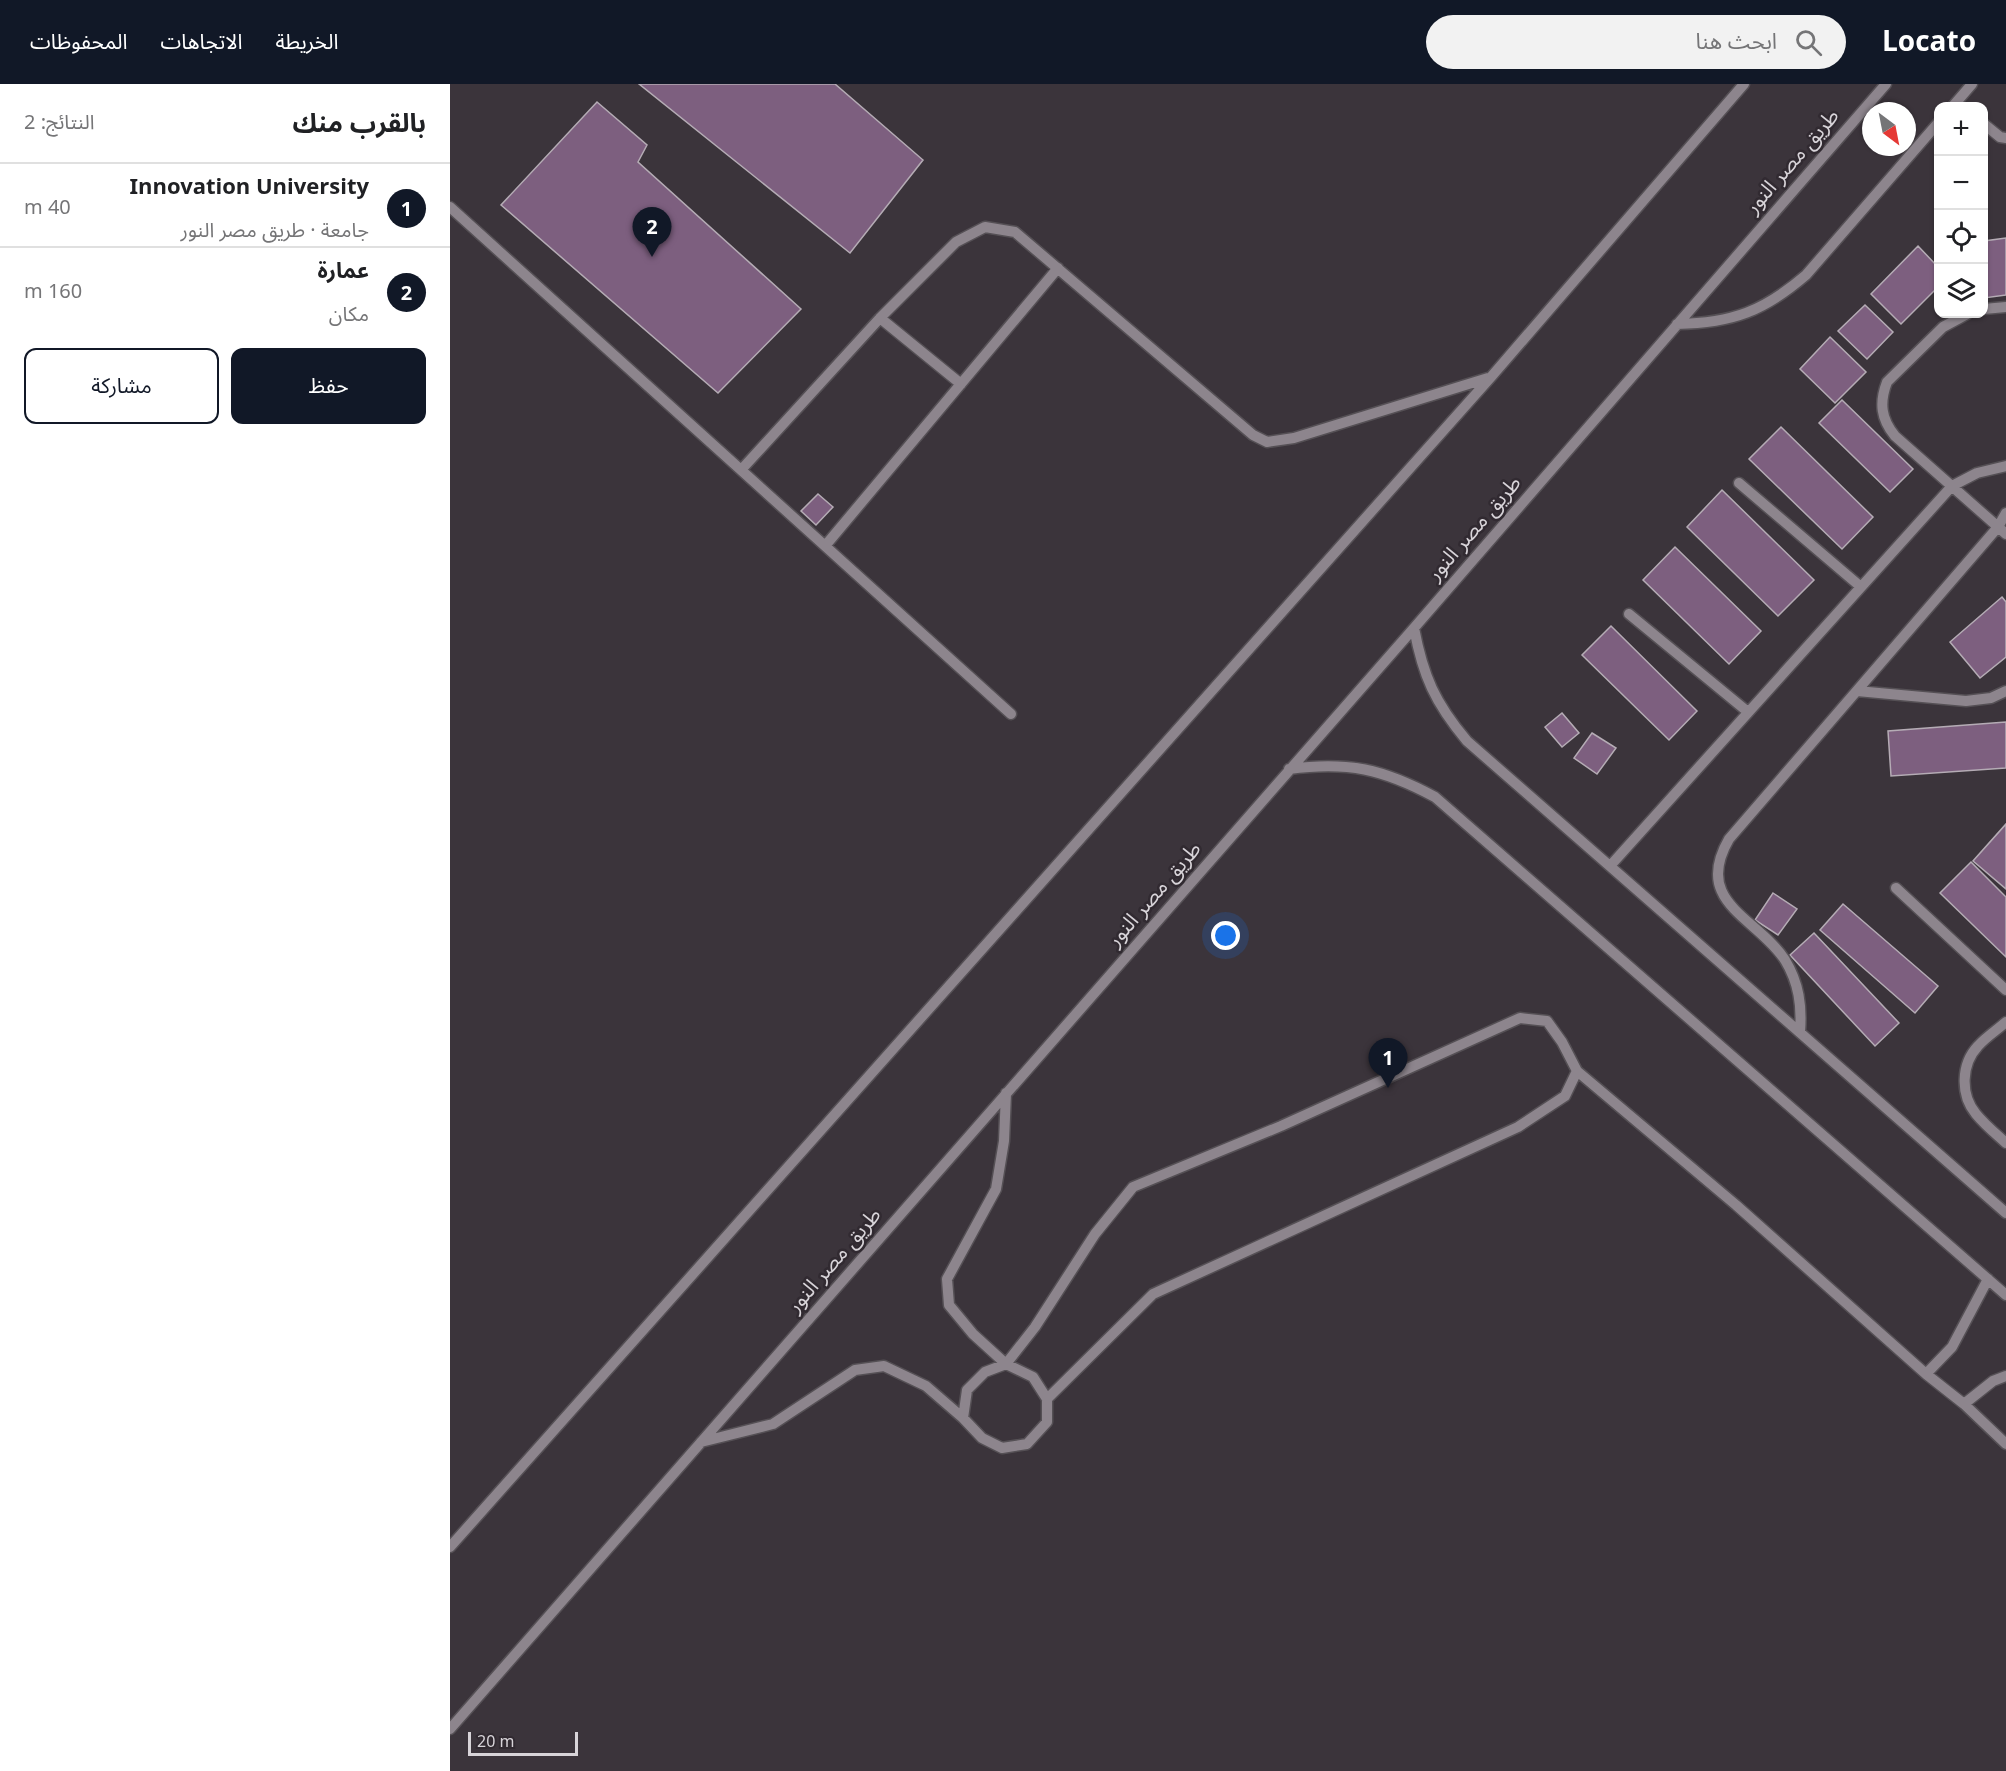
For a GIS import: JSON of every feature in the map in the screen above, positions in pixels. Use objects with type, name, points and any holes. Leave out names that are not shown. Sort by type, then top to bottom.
[{"type":"street","points":[[450,1547],[1491,377],[1744,84]]},
{"type":"street","name":"طريق مصر النور","points":[[450,1729],[1414,628],[1886,84]]},
{"type":"street","points":[[1959,102],[1972,84]]},
{"type":"street","points":[[1677,324],[1704,323],[1731,318],[1756,309],[1783,294],[1806,275],[1934,128]]},
{"type":"street","points":[[1988,128],[2000,137],[2006,138]]},
{"type":"street","points":[[450,207],[1011,714]]},
{"type":"street","points":[[741,470],[880,318],[956,242],[985,227],[1015,232],[1253,435],[1267,442],[1294,438],[1491,377]]},
{"type":"street","points":[[825,546],[1058,268]]},
{"type":"street","points":[[1988,309],[2006,307]]},
{"type":"street","points":[[880,318],[961,384]]},
{"type":"street","points":[[1959,318],[1943,327],[1887,382],[1882,393],[1881,406],[1888,428],[1895,436],[2002,531]]},
{"type":"street","points":[[1610,866],[1952,486],[1977,473],[2006,466]]},
{"type":"street","points":[[1739,483],[1861,587]]},
{"type":"street","points":[[1800,1032],[1800,996],[1794,976],[1784,958],[1732,908],[1723,896],[1718,882],[1721,852],[1729,839],[1857,691],[2002,531],[2006,513]]},
{"type":"street","points":[[1629,614],[1748,712]]},
{"type":"street","points":[[1414,628],[1427,680],[1439,705],[1467,741],[2006,1213]]},
{"type":"street","points":[[1857,691],[1966,701],[1991,699],[2006,691]]},
{"type":"street","points":[[1289,769],[1319,765],[1349,766],[1379,772],[1408,782],[1435,797],[2006,1295]]},
{"type":"street","points":[[1896,888],[2006,990]]},
{"type":"street","points":[[963,1418],[967,1390],[985,1372],[1006,1364],[1035,1327],[1095,1234],[1133,1187],[1281,1126],[1520,1018],[1547,1021],[1562,1042],[1577,1071],[1736,1205],[1926,1374],[1964,1404],[2006,1444]]},
{"type":"street","points":[[2006,1022],[1978,1046],[1970,1058],[1965,1072],[1965,1086],[1968,1101],[1975,1113],[2006,1143]]},
{"type":"street","points":[[1047,1399],[1153,1294],[1518,1127],[1565,1096],[1577,1071]]},
{"type":"street","points":[[701,1442],[774,1424],[855,1370],[884,1366],[926,1386],[982,1438],[1002,1448],[1027,1444],[1047,1422],[1047,1399],[1033,1377],[1006,1364],[973,1334],[949,1305],[947,1278],[996,1189],[1004,1141],[1006,1093]]},
{"type":"street","points":[[1926,1374],[1952,1347],[1988,1279]]},
{"type":"street","points":[[1964,1404],[1993,1381],[2006,1376]]},
{"type":"building","points":[[639,84],[835,84],[923,160],[850,253]]},
{"type":"building","points":[[597,102],[647,145],[638,162],[801,309],[718,393],[501,205]]},
{"type":"building","points":[[2006,238],[2006,295],[1988,297],[1988,240]]},
{"type":"building","points":[[1918,246],[1934,263],[1934,291],[1901,324],[1871,294]]},
{"type":"building","points":[[1865,305],[1893,332],[1867,359],[1838,331]]},
{"type":"building","points":[[1830,337],[1866,372],[1835,403],[1800,369]]},
{"type":"building","points":[[1842,400],[1913,469],[1890,492],[1819,423]]},
{"type":"building","points":[[1781,427],[1873,517],[1842,549],[1749,459]]},
{"type":"building","points":[[1722,490],[1814,580],[1778,616],[1687,527]]},
{"type":"building","points":[[818,494],[833,507],[816,525],[801,511]]},
{"type":"building","points":[[1675,547],[1761,631],[1729,664],[1643,580]]},
{"type":"building","points":[[2002,597],[2006,602],[2006,657],[1980,678],[1950,642]]},
{"type":"building","points":[[1611,626],[1697,711],[1669,740],[1582,655]]},
{"type":"building","points":[[1562,713],[1579,733],[1562,747],[1545,727]]},
{"type":"building","points":[[2006,722],[2006,768],[1891,776],[1888,731]]},
{"type":"building","points":[[1592,733],[1616,748],[1597,774],[1574,758]]},
{"type":"building","points":[[2006,824],[2006,889],[1973,861]]},
{"type":"building","points":[[1971,862],[2006,897],[2006,957],[1940,893]]},
{"type":"building","points":[[1773,893],[1797,909],[1778,935],[1755,920]]},
{"type":"building","points":[[1843,904],[1938,986],[1915,1013],[1820,930]]},
{"type":"building","points":[[1814,933],[1899,1023],[1875,1046],[1790,955]]},
{"type":"place","name":"عمارة","points":[[652,257]]},
{"type":"place","name":"Innovation University","points":[[1388,1088]]}]
